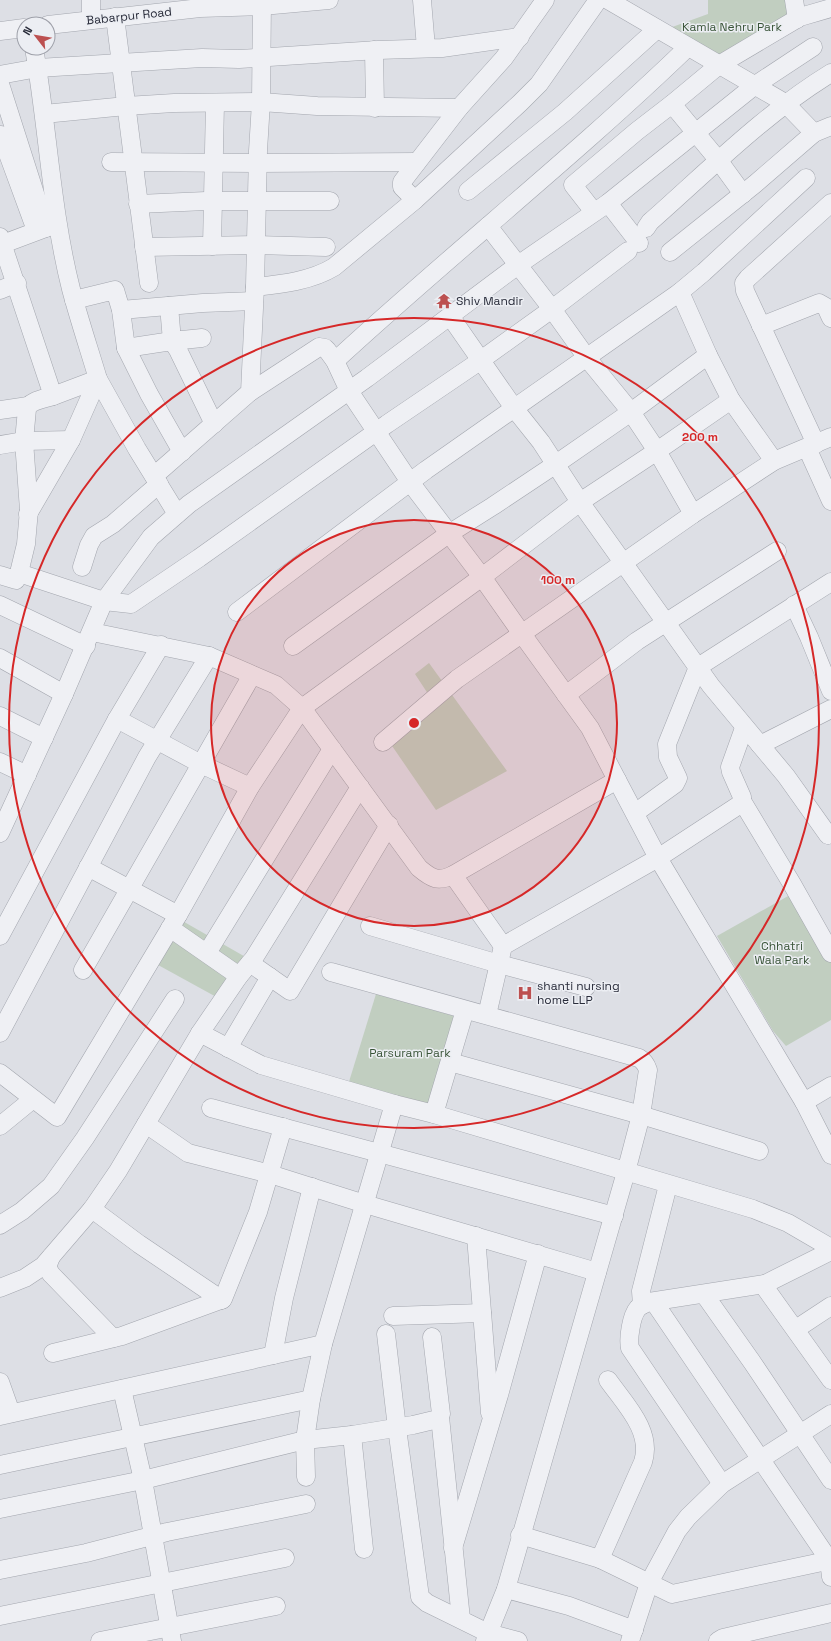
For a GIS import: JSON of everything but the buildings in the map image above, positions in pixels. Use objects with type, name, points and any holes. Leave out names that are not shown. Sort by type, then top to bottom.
[{"type":"street","points":[[91,0],[91,20]]},
{"type":"street","name":"Babarpur Road","points":[[56,24],[200,4],[322,0]]},
{"type":"street","points":[[422,0],[426,48]]},
{"type":"street","points":[[415,200],[402,184],[459,108],[504,58],[545,0]]},
{"type":"street","points":[[121,310],[169,306],[255,294],[285,283],[323,274],[334,267],[415,200],[520,103],[538,84],[598,0]]},
{"type":"street","points":[[608,0],[785,103],[814,133]]},
{"type":"street","points":[[794,0],[797,19]]},
{"type":"street","points":[[250,392],[255,294],[257,163],[261,102],[262,3]]},
{"type":"street","points":[[638,241],[573,184],[719,65],[797,19],[831,8]]},
{"type":"street","points":[[115,17],[132,162],[149,283]]},
{"type":"street","points":[[0,31],[16,29]]},
{"type":"street","points":[[468,191],[566,112],[657,29]]},
{"type":"street","points":[[0,75],[38,68],[202,58],[239,59],[374,50],[442,48],[520,37]]},
{"type":"street","points":[[335,361],[378,321],[639,95],[688,47]]},
{"type":"street","points":[[2,824],[44,738],[89,639],[104,601],[151,537],[177,514],[349,391],[518,265],[601,207],[754,86],[813,47]]},
{"type":"street","points":[[374,50],[375,108]]},
{"type":"street","points":[[36,56],[44,114],[47,228]]},
{"type":"street","points":[[12,576],[104,601],[130,604],[199,558],[552,309],[638,241],[650,222],[785,103],[831,73]]},
{"type":"street","points":[[0,84],[47,228],[74,300],[98,379],[137,449],[177,514]]},
{"type":"street","points":[[44,114],[126,106],[261,102],[375,108],[459,108]]},
{"type":"street","points":[[212,246],[215,103]]},
{"type":"street","points":[[672,104],[719,161],[743,194]]},
{"type":"street","points":[[670,252],[743,194],[814,133],[831,126]]},
{"type":"street","points":[[1,135],[47,228]]},
{"type":"street","points":[[111,162],[417,162]]},
{"type":"street","points":[[237,612],[410,482],[680,292],[704,272],[806,178]]},
{"type":"street","points":[[138,204],[213,201],[330,201]]},
{"type":"street","points":[[831,203],[744,283],[745,291],[761,326],[818,443],[831,502]]},
{"type":"street","points":[[488,226],[552,309],[587,358],[631,412],[657,451],[693,514]]},
{"type":"street","points":[[47,228],[1,242],[17,283],[53,396]]},
{"type":"street","points":[[144,247],[256,245],[326,247]]},
{"type":"street","points":[[0,290],[17,283]]},
{"type":"street","points":[[74,300],[115,290],[121,310],[126,348],[149,394],[182,452]]},
{"type":"street","points":[[680,292],[708,355],[731,400],[774,461]]},
{"type":"street","points":[[761,326],[819,302],[826,307],[831,318]]},
{"type":"street","points":[[169,306],[172,341],[178,350],[214,424]]},
{"type":"street","points":[[450,316],[514,408],[541,442],[580,502],[711,686],[744,728],[786,776],[828,835]]},
{"type":"street","points":[[126,348],[202,338]]},
{"type":"street","points":[[82,567],[89,545],[94,536],[113,524],[182,452],[250,392],[319,347],[327,350],[335,361],[349,391],[410,482],[482,577],[590,728],[658,858],[804,1102],[831,1155]]},
{"type":"street","points":[[293,646],[449,534],[556,464],[631,412],[708,355]]},
{"type":"street","points":[[0,410],[28,406],[31,403],[98,379]]},
{"type":"street","points":[[28,514],[71,440],[98,379]]},
{"type":"street","points":[[0,1073],[57,1117],[174,921],[250,787],[302,708],[482,577],[580,502],[731,400]]},
{"type":"street","points":[[28,406],[24,441],[28,514],[26,544],[0,605],[89,639],[161,646],[209,656],[276,685],[302,708],[419,868],[434,878],[443,880],[454,875],[617,780]]},
{"type":"street","points":[[0,445],[24,441],[71,440]]},
{"type":"street","points":[[383,742],[452,683],[693,514],[774,461],[818,443]]},
{"type":"street","points":[[566,695],[637,641],[777,551]]},
{"type":"street","points":[[635,813],[675,784],[678,778],[668,756],[668,744],[698,667],[831,582]]},
{"type":"street","points":[[794,605],[810,637],[831,692]]},
{"type":"street","points":[[0,936],[117,719],[161,646]]},
{"type":"street","points":[[0,1033],[88,867],[158,740],[209,656]]},
{"type":"street","points":[[0,658],[64,694]]},
{"type":"street","points":[[83,970],[252,675]]},
{"type":"street","points":[[760,745],[831,709]]},
{"type":"street","points":[[0,716],[44,738]]},
{"type":"street","points":[[117,719],[201,764],[250,787]]},
{"type":"street","points":[[744,728],[730,767],[742,801],[792,884],[831,953]]},
{"type":"street","points":[[207,953],[332,749]]},
{"type":"street","points":[[0,762],[27,775]]},
{"type":"street","points":[[0,1288],[26,1278],[44,1266],[92,1209],[118,1171],[200,1034],[244,970],[360,787]]},
{"type":"street","points":[[503,946],[658,858],[740,805],[742,801]]},
{"type":"street","points":[[88,867],[131,888],[174,921],[207,953],[244,970],[270,977],[290,990],[389,825]]},
{"type":"street","points":[[454,875],[503,946],[487,1015]]},
{"type":"street","points":[[370,926],[499,964],[586,987]]},
{"type":"street","points":[[331,972],[643,1060],[647,1065],[648,1070],[641,1115],[614,1216],[520,1535],[506,1589],[487,1637]]},
{"type":"street","points":[[228,1048],[270,977]]},
{"type":"street","points":[[0,1226],[22,1211],[51,1186],[85,1138],[175,999]]},
{"type":"street","points":[[434,1114],[465,1010]]},
{"type":"street","points":[[200,1034],[261,1065],[394,1104],[434,1114],[771,1216],[809,1234],[831,1249],[765,1284],[648,1304],[635,1314],[629,1336],[630,1348],[722,1484]]},
{"type":"street","points":[[450,1062],[641,1115],[759,1151]]},
{"type":"street","points":[[804,1102],[831,1086]]},
{"type":"street","points":[[0,1126],[33,1099]]},
{"type":"street","points":[[306,1477],[305,1440],[311,1399],[323,1344],[394,1104]]},
{"type":"street","points":[[211,1108],[614,1216]]},
{"type":"street","points":[[146,1124],[188,1153],[270,1174],[365,1204],[598,1272]]},
{"type":"street","points":[[53,1353],[113,1338],[222,1300],[258,1212],[283,1127]]},
{"type":"street","points":[[520,1535],[600,1559],[672,1594],[830,1566],[760,1460],[648,1304],[641,1291],[668,1185]]},
{"type":"street","points":[[273,1355],[284,1298],[312,1188]]},
{"type":"street","points":[[92,1209],[139,1244],[222,1300]]},
{"type":"street","points":[[476,1236],[491,1422]]},
{"type":"street","points":[[453,1548],[491,1422],[538,1254]]},
{"type":"street","points":[[51,1257],[47,1267],[51,1274],[113,1338]]},
{"type":"street","points":[[765,1284],[766,1289],[796,1328],[826,1361],[831,1380]]},
{"type":"street","points":[[704,1294],[752,1362],[831,1480]]},
{"type":"street","points":[[796,1328],[831,1306]]},
{"type":"street","points":[[393,1316],[482,1313]]},
{"type":"street","points":[[386,1334],[420,1597],[427,1603],[461,1619],[487,1637],[518,1641]]},
{"type":"street","points":[[432,1337],[461,1619]]},
{"type":"street","points":[[0,1382],[5,1415],[323,1344]]},
{"type":"street","points":[[600,1559],[643,1462],[646,1445],[643,1434],[608,1380]]},
{"type":"street","points":[[122,1389],[143,1480],[170,1634]]},
{"type":"street","points":[[0,1465],[311,1399]]},
{"type":"street","points":[[506,1589],[569,1606],[632,1635],[649,1583],[677,1531],[688,1517],[722,1484],[831,1414]]},
{"type":"street","points":[[0,1509],[143,1480],[305,1440],[397,1428],[440,1417]]},
{"type":"street","points":[[352,1435],[364,1549]]},
{"type":"street","points":[[0,1570],[86,1553],[153,1536],[306,1504]]},
{"type":"street","points":[[0,1616],[285,1558]]},
{"type":"street","points":[[100,1641],[170,1634],[276,1606]]},
{"type":"street","points":[[722,1640],[831,1613]]},
{"type":"green space","name":"Kamla Nehru Park","points":[[708,0],[797,0],[799,16],[724,63],[664,30],[708,14]]},
{"type":"green space","points":[[429,663],[507,771],[436,810],[388,740],[434,703],[415,674]]},
{"type":"green space","name":"Chhatri Wala Park","points":[[797,891],[831,944],[831,1020],[786,1046],[773,1031],[717,936]]},
{"type":"green space","points":[[172,915],[249,959],[220,999],[149,960]]},
{"type":"green space","name":"Parsuram Park","points":[[376,994],[469,1020],[444,1114],[348,1085]]},
{"type":"place","name":"Shiv Mandir","points":[[444,301]]},
{"type":"place","name":"shanti nursing home LLP","points":[[525,993]]}]
